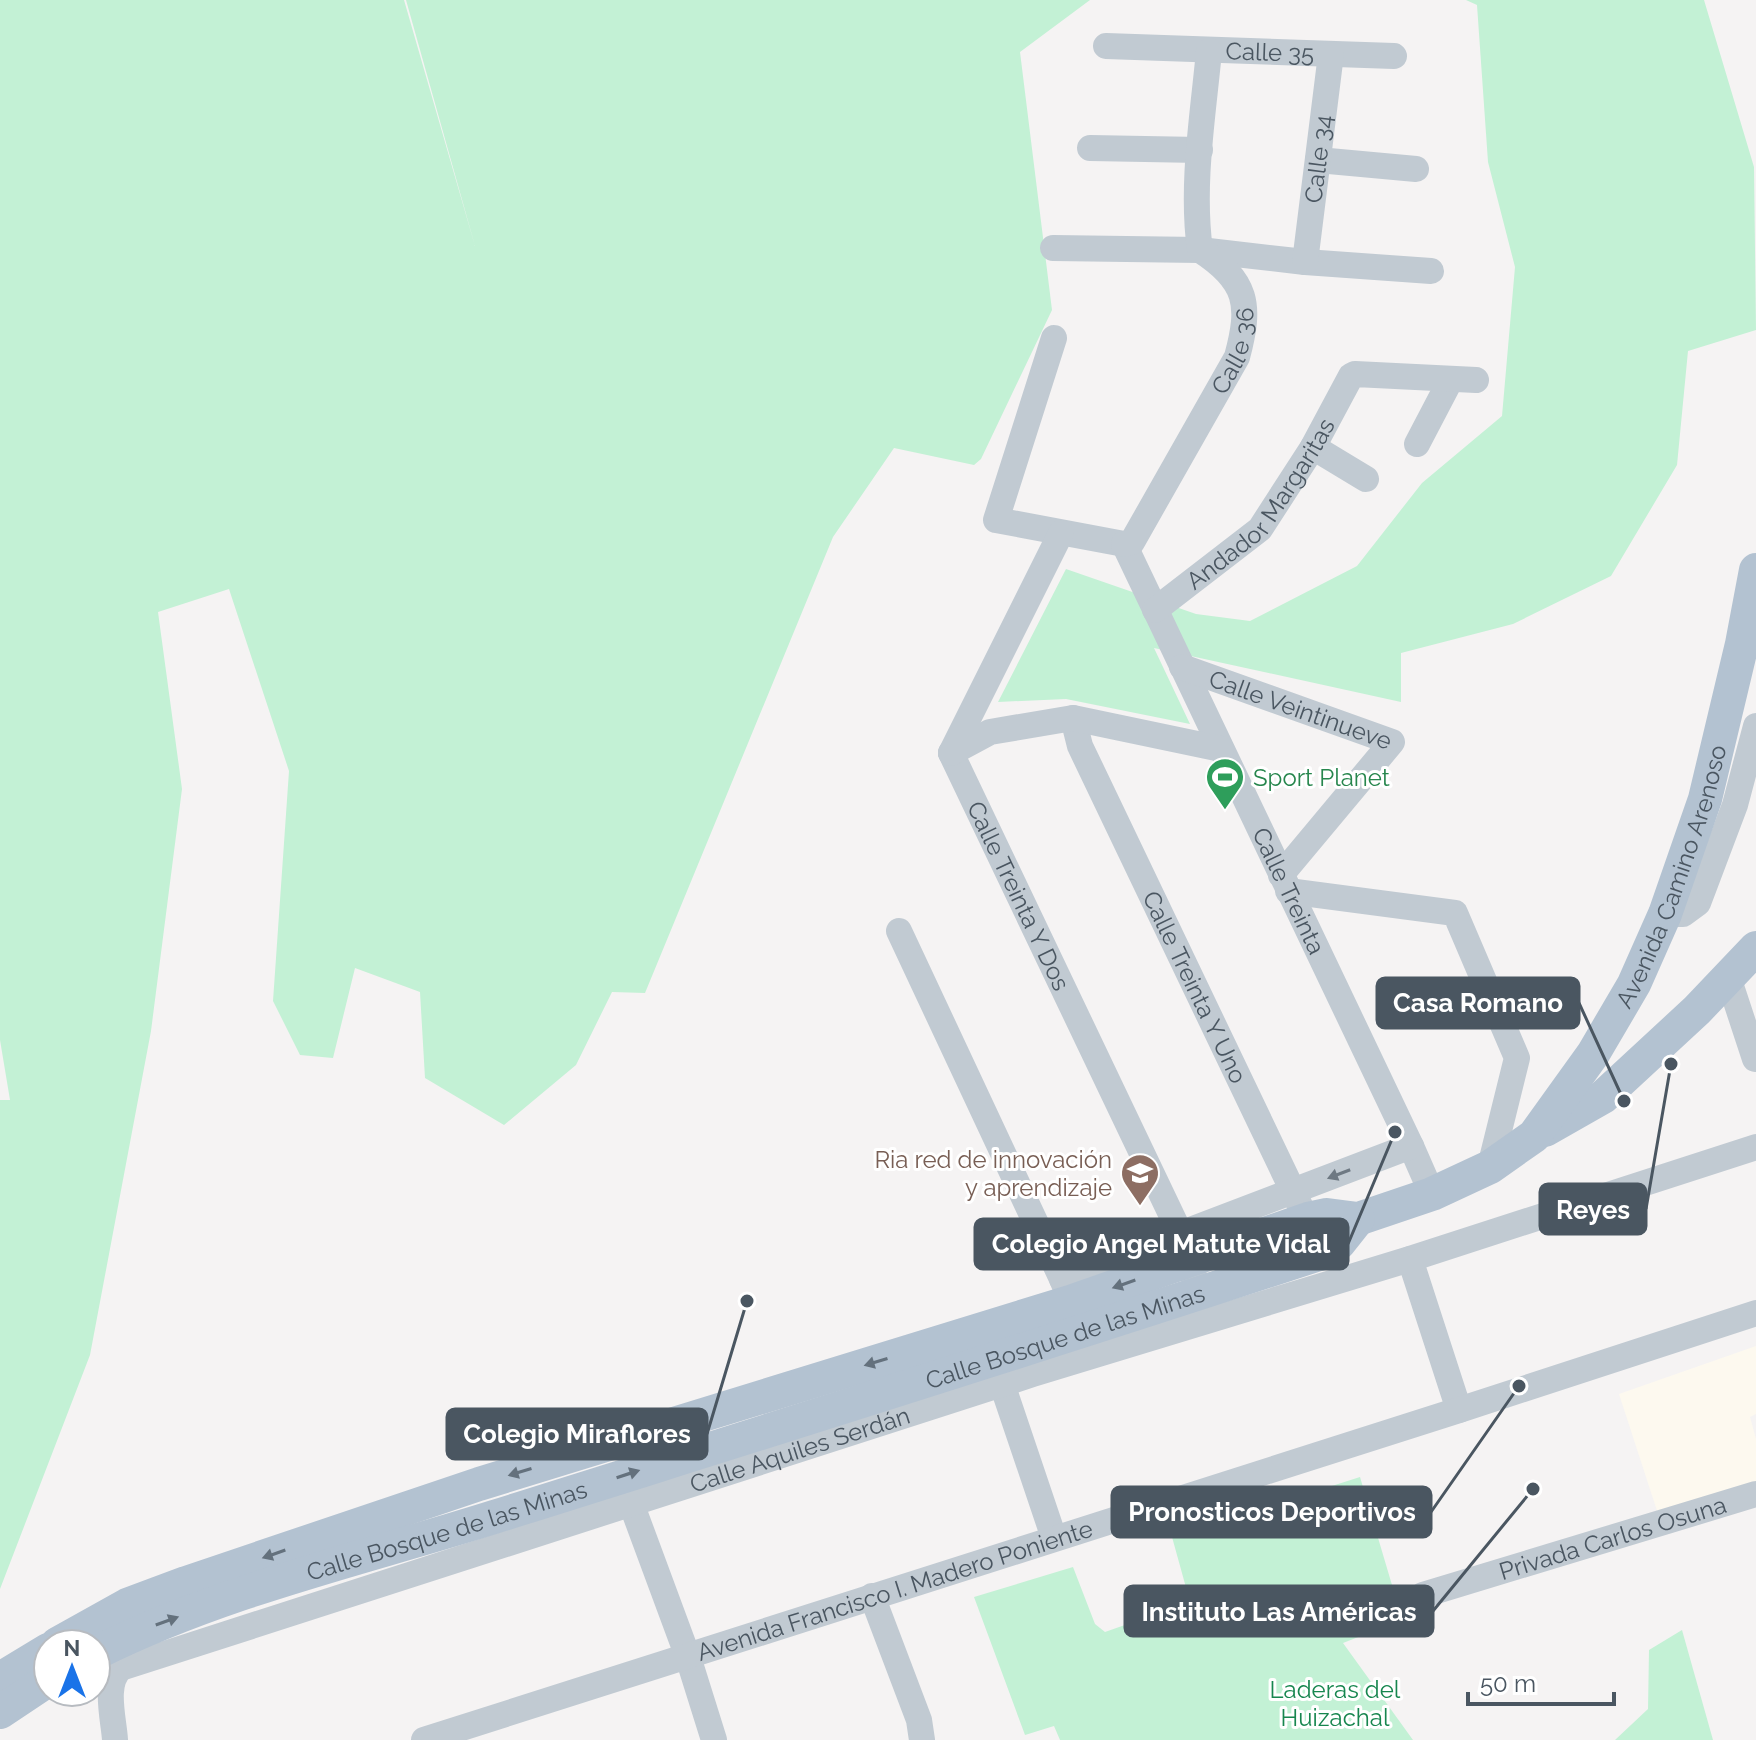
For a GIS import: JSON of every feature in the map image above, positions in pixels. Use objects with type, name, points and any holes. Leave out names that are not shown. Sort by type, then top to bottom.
[{"type":"main road","name":"Avenida Camino Arenoso","points":[[1358,1219],[1432,1194],[1490,1167],[1534,1136],[1600,1043],[1634,984],[1665,914],[1705,799],[1742,644],[1756,570]]},
{"type":"main road","points":[[1534,1136],[1603,1097],[1756,948]]},
{"type":"main road","name":"Calle Bosque de las Minas","points":[[112,1657],[139,1632],[294,1578],[490,1519],[1071,1304],[1185,1248],[1300,1205],[1327,1215],[1358,1219]]},
{"type":"main road","name":"Calle Bosque de las Minas","points":[[86,1628],[127,1605],[186,1583],[479,1484],[1071,1304],[1199,1294],[1322,1253],[1339,1243],[1358,1219]]},
{"type":"main road","points":[[0,1679],[32,1660]]},
{"type":"main road","points":[[0,1712],[32,1691]]},
{"type":"street","name":"Calle 35","points":[[1106,46],[1394,56]]},
{"type":"street","points":[[1200,250],[1197,224],[1200,150],[1209,51]]},
{"type":"street","name":"Calle 34","points":[[1305,262],[1331,54]]},
{"type":"street","points":[[1090,148],[1200,150]]},
{"type":"street","points":[[1318,160],[1416,169]]},
{"type":"street","points":[[1053,248],[1200,250],[1305,262],[1431,271]]},
{"type":"street","name":"Calle 36","points":[[1124,544],[1132,542],[1237,357],[1241,343],[1245,303],[1236,282],[1222,264],[1200,250]]},
{"type":"street","points":[[1054,338],[996,520],[1124,544]]},
{"type":"street","name":"Andador Margaritas","points":[[1155,610],[1260,529],[1313,447],[1347,379],[1355,374],[1463,379],[1417,444]]},
{"type":"street","points":[[1313,447],[1366,479]]},
{"type":"street","points":[[951,753],[1061,533]]},
{"type":"street","name":"Calle Treinta","points":[[1124,544],[1432,1194]]},
{"type":"street","name":"Calle Veintinueve","points":[[1182,667],[1392,742],[1285,883]]},
{"type":"street","points":[[951,753],[990,732],[1073,718],[1221,749]]},
{"type":"street","name":"Calle Treinta Y Uno","points":[[1073,718],[1080,746],[1322,1253]]},
{"type":"street","points":[[1665,914],[1683,914],[1698,903],[1746,809],[1756,726]]},
{"type":"street","name":"Calle Treinta Y Dos","points":[[951,753],[1185,1248],[1199,1294]]},
{"type":"street","points":[[1285,883],[1455,913],[1517,1058],[1490,1167]]},
{"type":"street","points":[[899,931],[1071,1304]]},
{"type":"street","points":[[1728,977],[1755,1059]]},
{"type":"street","points":[[1300,1205],[1411,1146]]},
{"type":"street","name":"Calle Aquiles Serdán","points":[[112,1660],[631,1503],[1756,1147]]},
{"type":"street","points":[[1410,1259],[1459,1410]]},
{"type":"street","name":"Avenida Francisco I. Madero Poniente","points":[[424,1740],[1756,1313]]},
{"type":"street","points":[[1002,1384],[1054,1538]]},
{"type":"street","name":"Privada Carlos Osuna","points":[[1423,1595],[1756,1496]]},
{"type":"street","points":[[631,1503],[688,1657],[714,1740]]},
{"type":"street","points":[[872,1596],[919,1720],[922,1740]]},
{"type":"street","points":[[112,1697],[115,1740]]},
{"type":"shaded area","points":[[1756,1346],[1756,1414],[1750,1417],[1756,1439],[1756,1487],[1659,1517],[1619,1394]]},
{"type":"green space","points":[[0,0],[404,0],[475,246],[406,0],[1090,0],[1020,52],[1052,310],[981,459],[974,465],[894,448],[833,537],[645,993],[612,992],[576,1065],[504,1125],[425,1078],[420,992],[355,968],[333,1058],[300,1055],[273,1001],[289,771],[229,589],[158,612],[182,789],[151,1031],[90,1355],[0,1589],[0,1100],[10,1100],[0,1040]]},
{"type":"green space","points":[[1466,0],[1704,0],[1754,167],[1756,330],[1688,351],[1677,465],[1611,576],[1513,624],[1401,653],[1401,702],[1154,648],[1190,724],[1066,699],[998,702],[1066,569],[1196,614],[1250,621],[1357,566],[1422,483],[1502,416],[1515,267],[1488,162],[1477,5]]},
{"type":"green space","name":"Laderas del Huizachal","points":[[1360,1477],[1392,1585],[1384,1627],[1343,1643],[1413,1740],[1060,1740],[1054,1726],[1025,1735],[974,1597],[1073,1567],[1095,1624],[1105,1632],[1190,1602],[1172,1537]]},
{"type":"green space","points":[[1682,1630],[1713,1740],[1615,1740],[1648,1709],[1649,1650]]},
{"type":"place","name":"Sport Planet","points":[[1225,811]]},
{"type":"place","name":"Reyes","points":[[1671,1064]]},
{"type":"place","name":"Casa Romano","points":[[1624,1101]]},
{"type":"place","name":"Colegio Angel Matute Vidal","points":[[1395,1132]]},
{"type":"place","name":"Ria red de innovación y aprendizaje","points":[[1140,1207]]},
{"type":"place","name":"Colegio Miraflores","points":[[747,1301]]},
{"type":"place","name":"Pronosticos Deportivos","points":[[1519,1386]]},
{"type":"place","name":"Instituto Las Américas","points":[[1533,1489]]}]
